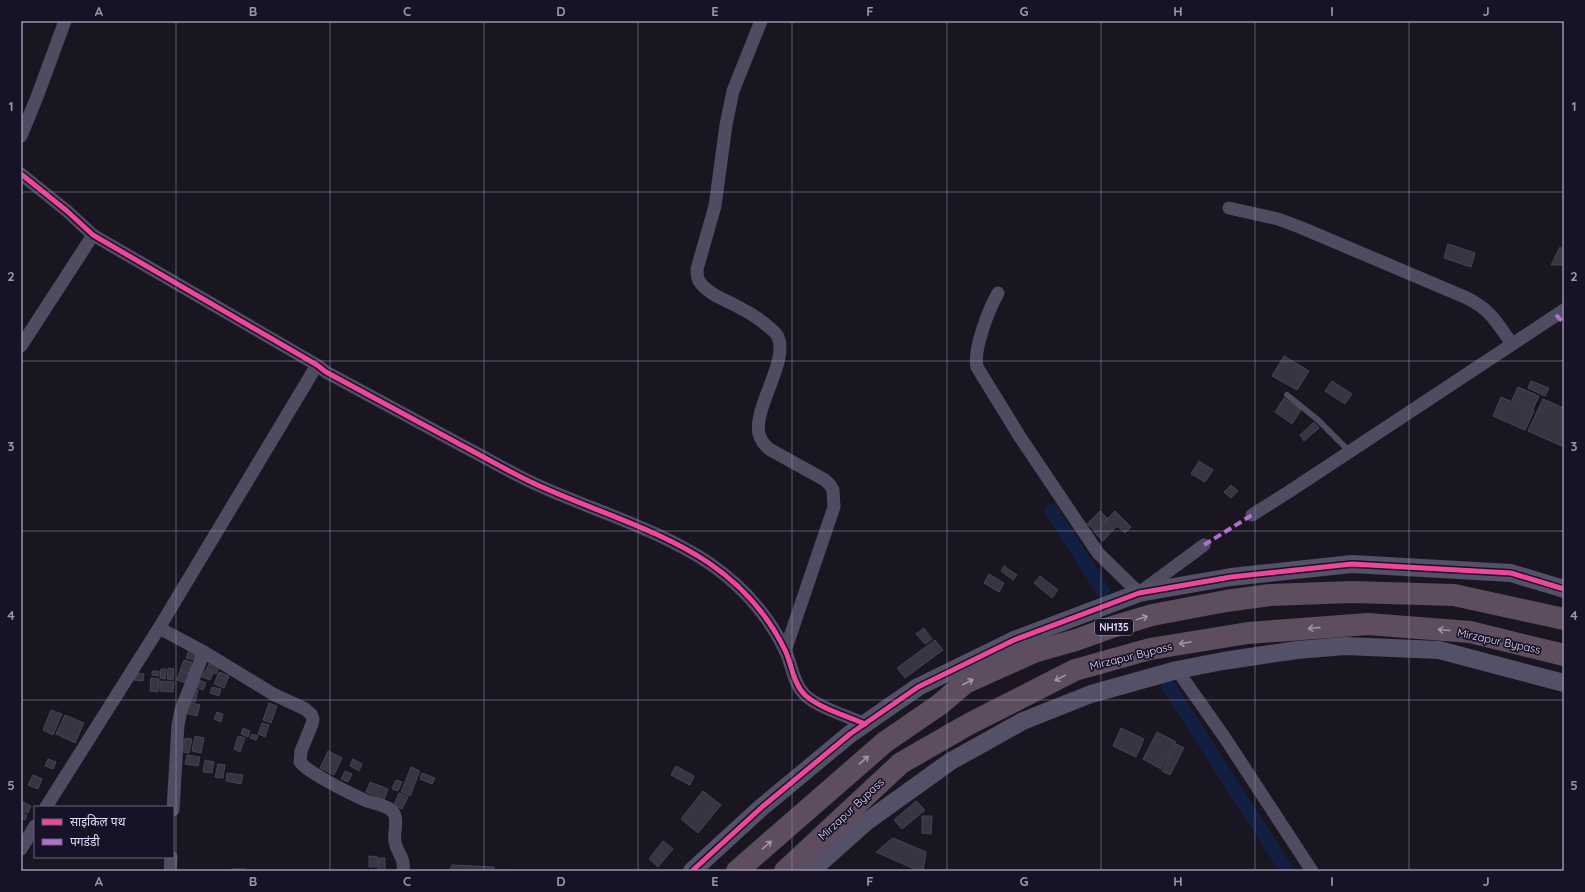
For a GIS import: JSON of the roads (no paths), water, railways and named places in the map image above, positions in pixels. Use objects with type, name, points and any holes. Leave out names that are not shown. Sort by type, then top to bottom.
[{"type":"highway","name":"NH135","points":[[737,871],[885,742],[939,704],[964,683],[1034,652],[1076,640],[1112,627],[1152,615],[1226,601],[1270,595],[1352,592],[1454,595],[1564,618]]},
{"type":"highway","name":"Mirzapur Bypass","points":[[785,871],[901,763],[969,724],[1075,670],[1150,649],[1248,633],[1368,624],[1470,632],[1564,655]]},
{"type":"street","points":[[21,136],[37,97],[64,21]]},
{"type":"street","points":[[761,21],[733,91],[726,125],[715,206],[697,269],[697,276],[699,281],[706,289],[753,315],[773,330],[777,336],[780,346],[779,357],[759,426],[762,442],[769,449],[825,480],[833,490],[834,507],[785,651]]},
{"type":"street","points":[[21,174],[67,211],[93,235],[317,365],[326,372],[530,481],[688,550],[727,576],[750,599],[775,632],[785,651],[797,686],[806,696],[819,704],[865,724]]},
{"type":"street","points":[[1229,208],[1278,219],[1302,228],[1467,298],[1481,305],[1491,314],[1512,344]]},
{"type":"street","points":[[21,346],[93,235]]},
{"type":"street","points":[[998,293],[988,314],[975,356],[977,367],[1098,553],[1139,593]]},
{"type":"street","points":[[1252,515],[1564,310]]},
{"type":"street","points":[[47,806],[159,628],[317,365]]},
{"type":"street","points":[[1139,593],[1204,545]]},
{"type":"street","points":[[692,871],[762,806],[850,734],[918,687],[1014,640],[1139,593],[1231,576],[1352,564],[1511,573],[1564,589]]},
{"type":"street","points":[[159,628],[204,652],[273,694],[305,709],[313,719],[301,751],[300,762],[307,769],[343,789],[368,801],[390,809],[393,812],[395,823],[395,843],[403,861],[403,871]]},
{"type":"street","points":[[811,871],[866,822],[951,761],[1023,721],[1091,694],[1177,670],[1238,658],[1296,650],[1345,646],[1439,650],[1564,683]]},
{"type":"street","points":[[173,806],[178,725],[181,710],[204,652]]},
{"type":"street","points":[[1177,670],[1225,738],[1312,871]]},
{"type":"street","points":[[21,849],[34,828]]},
{"type":"street","points":[[170,871],[171,858]]},
{"type":"lane","points":[[1287,395],[1317,419],[1349,451]]},
{"type":"waterway","points":[[1052,511],[1103,591]]},
{"type":"waterway","points":[[1168,685],[1287,871]]}]
